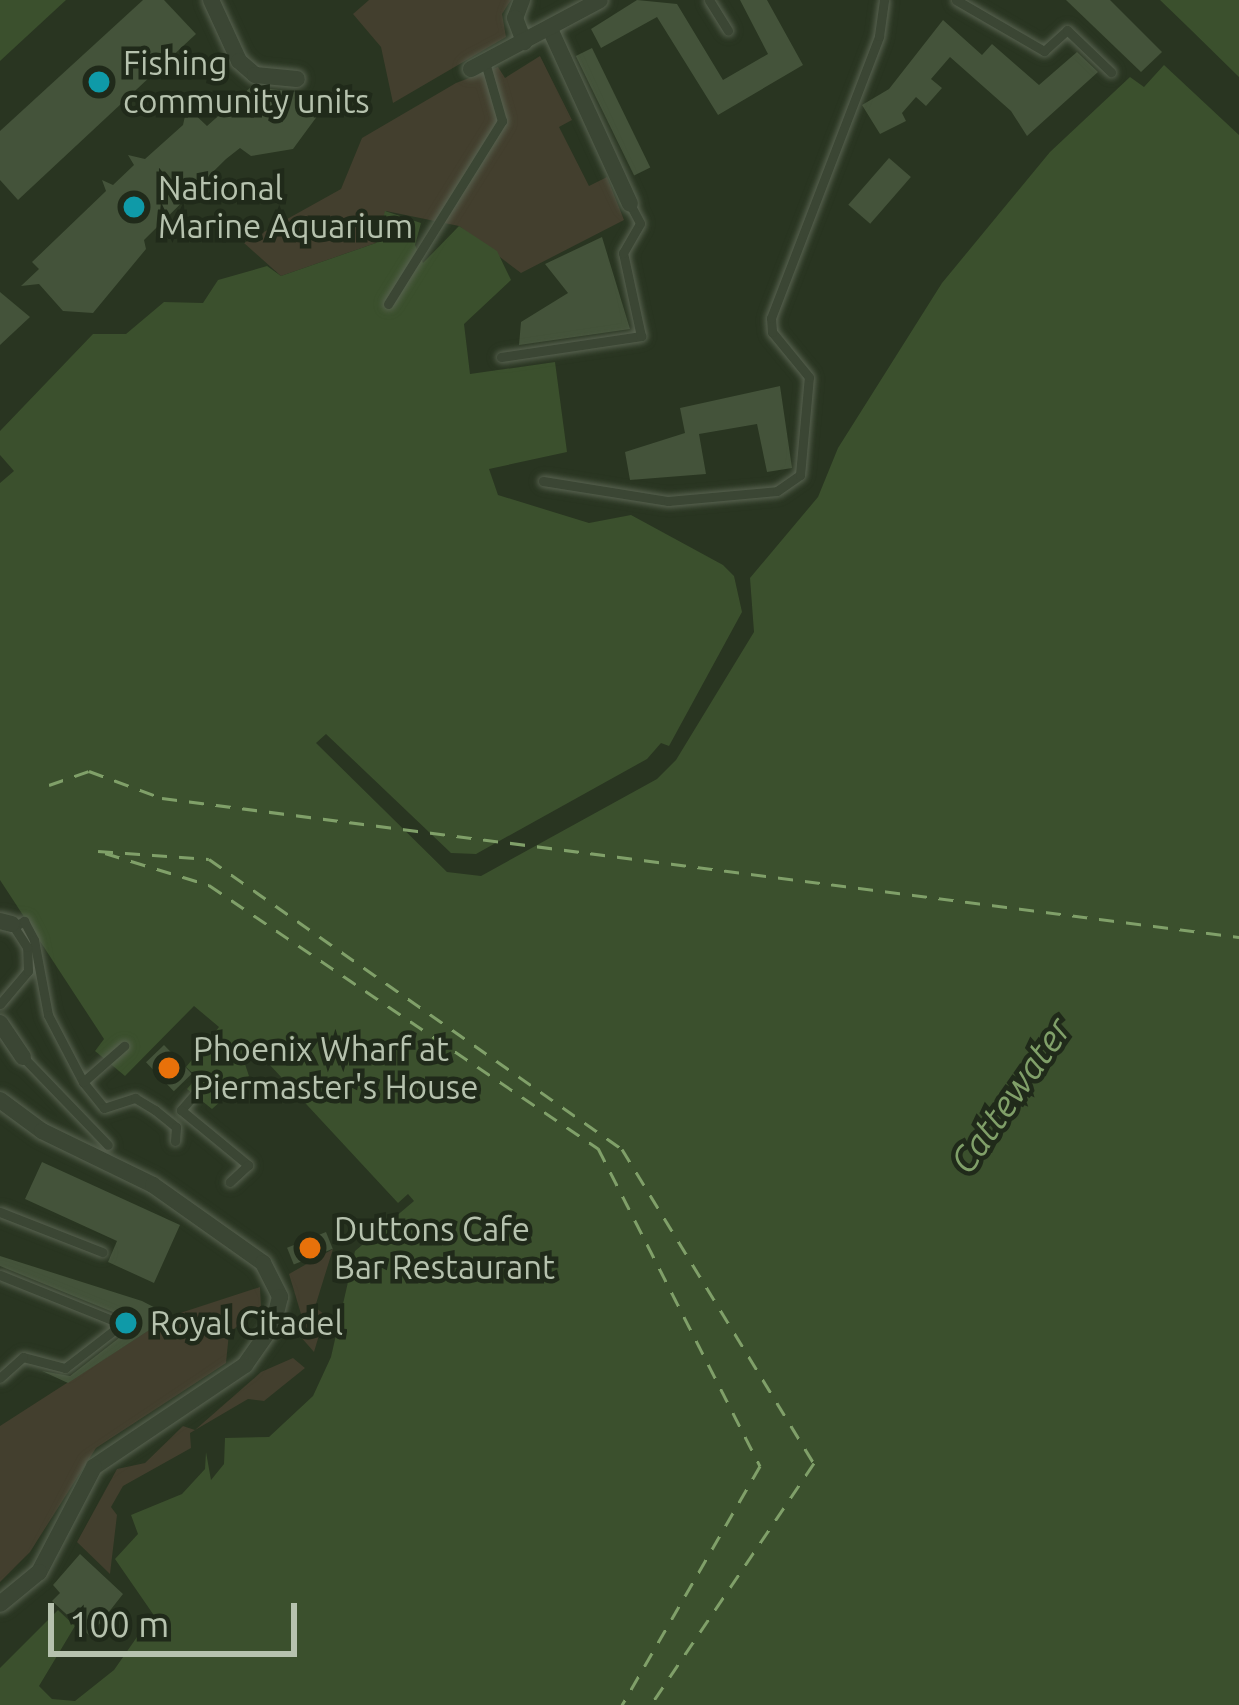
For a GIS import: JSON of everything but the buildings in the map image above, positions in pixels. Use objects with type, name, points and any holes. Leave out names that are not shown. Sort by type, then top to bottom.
[{"type":"street","points":[[211,0],[239,61],[255,75],[297,79]]},
{"type":"street","points":[[521,0],[515,18],[524,42]]},
{"type":"street","points":[[478,65],[600,0]]},
{"type":"street","points":[[550,29],[630,204]]},
{"type":"street","points":[[0,1023],[23,1057]]},
{"type":"street","points":[[0,1604],[39,1572],[94,1467],[245,1365],[273,1324],[280,1297],[263,1263],[153,1185],[65,1143],[6,1106]]},
{"type":"lane","points":[[709,0],[728,31]]},
{"type":"lane","points":[[543,481],[668,501],[777,491],[800,475],[809,377],[772,332],[772,318],[879,36],[884,0]]},
{"type":"lane","points":[[956,0],[1044,51],[1066,30],[1111,73]]},
{"type":"lane","points":[[388,304],[502,122],[478,65]]},
{"type":"lane","points":[[501,356],[641,336],[622,253],[640,223],[630,204]]},
{"type":"lane","points":[[0,1004],[28,971],[27,947],[8,924],[24,921],[34,940],[48,1015],[82,1082],[104,1108],[135,1098],[155,1110],[176,1127],[175,1141]]},
{"type":"lane","points":[[82,1082],[124,1046]]},
{"type":"lane","points":[[23,1057],[107,1145]]},
{"type":"lane","points":[[194,1095],[181,1110],[248,1166],[230,1182]]},
{"type":"lane","points":[[0,1212],[102,1252]]},
{"type":"lane","points":[[0,1275],[122,1324],[65,1368],[22,1357],[0,1378]]},
{"type":"shaded area","points":[[369,0],[511,0],[502,14],[506,37],[393,103],[381,47],[353,14]]},
{"type":"shaded area","points":[[540,56],[572,120],[559,127],[589,186],[607,177],[624,220],[521,273],[459,226],[386,211],[376,243],[281,276],[244,243],[341,189],[362,138],[456,83],[498,67],[505,78]]},
{"type":"shaded area","points":[[333,1249],[315,1307],[325,1315],[314,1352],[300,1336],[304,1324],[289,1274]]},
{"type":"shaded area","points":[[260,1287],[261,1307],[229,1333],[226,1363],[96,1448],[30,1552],[0,1582],[0,1426],[171,1316]]},
{"type":"shaded area","points":[[293,1358],[305,1368],[264,1401],[248,1399],[190,1433],[191,1448],[123,1486],[111,1507],[117,1515],[110,1574],[77,1542],[117,1469],[145,1463],[183,1426],[195,1430],[261,1372]]},
{"type":"water","points":[[0,0],[66,0],[0,61]]},
{"type":"water","points":[[1160,0],[1239,0],[1239,77],[1188,27]]},
{"type":"water","name":"Cattewater","points":[[1164,65],[1239,135],[1239,1705],[0,1705],[0,1668],[58,1610],[75,1626],[39,1686],[52,1699],[75,1701],[114,1670],[153,1614],[115,1559],[138,1534],[131,1515],[182,1494],[205,1469],[206,1452],[211,1480],[224,1464],[225,1438],[269,1437],[313,1396],[331,1357],[355,1251],[414,1201],[408,1194],[398,1203],[256,1050],[244,1061],[249,1076],[212,1109],[187,1089],[197,1077],[186,1067],[219,1027],[194,1006],[125,1076],[95,1051],[104,1039],[0,880],[0,483],[14,471],[0,455],[0,431],[93,334],[126,334],[164,302],[203,303],[218,280],[267,266],[281,276],[376,243],[385,211],[421,223],[415,245],[423,263],[459,226],[497,251],[511,280],[464,324],[470,374],[555,362],[567,452],[489,469],[498,495],[589,523],[631,515],[723,565],[734,576],[742,612],[669,746],[661,743],[647,759],[476,854],[451,853],[326,734],[316,743],[447,872],[481,876],[657,779],[676,760],[754,632],[750,578],[818,497],[838,448],[942,283],[1050,152],[1130,77],[1144,87]]},
{"type":"ferry route","points":[[49,785],[89,771],[162,798],[1239,937]]},
{"type":"ferry route","points":[[98,851],[209,859],[622,1149],[814,1463],[651,1705]]},
{"type":"ferry route","points":[[105,853],[209,885],[598,1148],[760,1466],[622,1705]]},
{"type":"place","name":"Fishing community units","points":[[99,82]]},
{"type":"place","name":"National Marine Aquarium","points":[[134,207]]},
{"type":"place","name":"Phoenix Wharf at Piermaster's House","points":[[169,1068]]},
{"type":"place","name":"Duttons Cafe Bar Restaurant","points":[[310,1248]]},
{"type":"place","name":"Royal Citadel","points":[[126,1323]]}]
